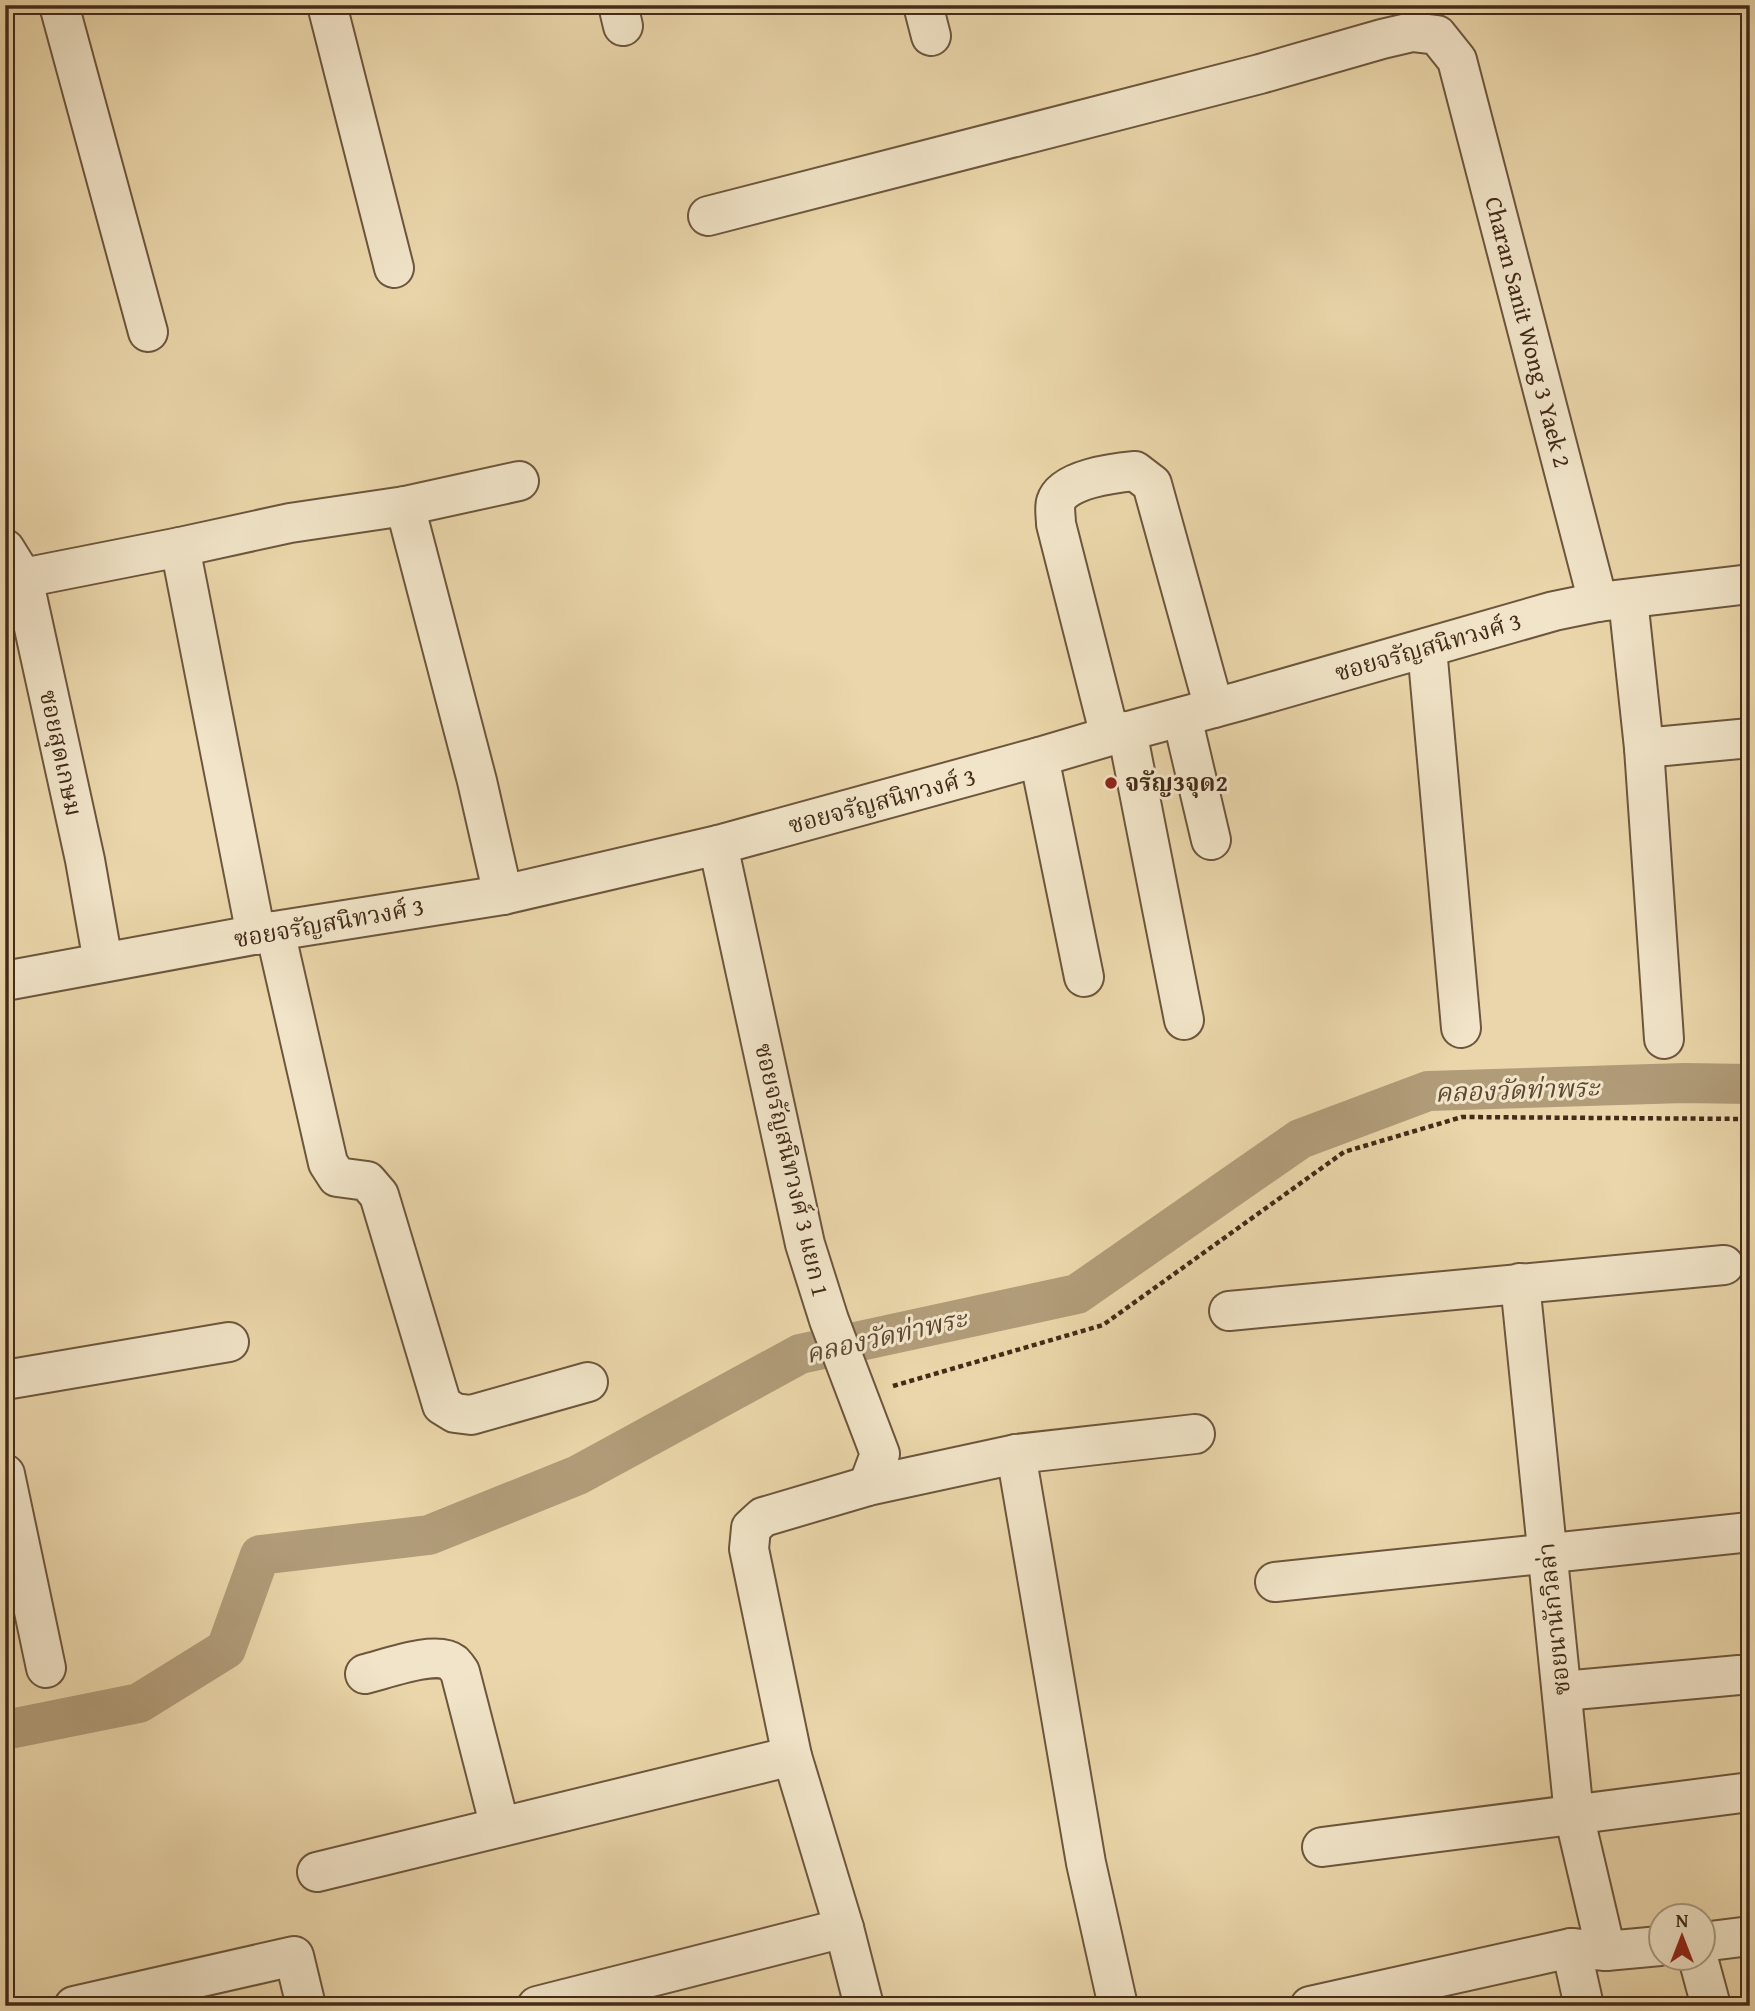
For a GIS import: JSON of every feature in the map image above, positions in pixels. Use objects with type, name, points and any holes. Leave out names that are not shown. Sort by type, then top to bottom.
[{"type":"street","points":[[59,5],[148,332]]},
{"type":"street","points":[[327,5],[394,268]]},
{"type":"street","name":"Charan Sanit Wong 3 Yaek 2","points":[[708,216],[1260,74],[1382,39],[1412,32],[1437,36],[1457,60],[1613,601],[1644,748],[1664,1039]]},
{"type":"street","points":[[1184,1020],[1118,733],[1056,524],[1055,502],[1067,486],[1114,473],[1135,471],[1152,484],[1198,713],[1211,840]]},
{"type":"street","points":[[14,564],[180,548],[290,523],[405,506],[519,481]]},
{"type":"street","points":[[405,506],[477,781],[503,895]]},
{"type":"street","points":[[180,548],[236,826],[328,1163],[337,1177],[367,1181],[379,1195],[442,1405],[455,1413],[471,1415],[588,1381]]},
{"type":"street","name":"ซอยสุดเกษม","points":[[14,564],[82,847],[103,962]]},
{"type":"street","name":"ซอยจรัญสนิทวงศ์ 3","points":[[5,981],[266,933],[503,895],[718,845],[1198,713],[1554,611],[1750,584]]},
{"type":"street","points":[[1427,648],[1461,1028]]},
{"type":"street","points":[[1644,748],[1750,738]]},
{"type":"street","points":[[1039,757],[1084,977]]},
{"type":"street","name":"ซอยจรัญสนิทวงศ์ 3 แยก 1","points":[[718,845],[806,1244],[829,1320],[880,1454],[869,1486]]},
{"type":"street","points":[[1229,1311],[1724,1265]]},
{"type":"street","name":"ซอยนานักวิลล่า","points":[[1520,1283],[1588,1950],[1584,2006]]},
{"type":"street","points":[[5,1380],[229,1342]]},
{"type":"street","points":[[864,2006],[844,1928],[792,1756],[749,1549],[751,1528],[763,1517],[869,1486],[1016,1454],[1195,1434]]},
{"type":"street","points":[[1016,1454],[1086,1863],[1118,2006]]},
{"type":"street","points":[[5,1474],[46,1668]]},
{"type":"street","points":[[1275,1582],[1750,1532]]},
{"type":"street","points":[[365,1674],[427,1658],[441,1658],[452,1662],[460,1672],[499,1827]]},
{"type":"street","points":[[1563,1691],[1739,1675]]},
{"type":"street","points":[[317,1872],[792,1756]]},
{"type":"street","points":[[1322,1847],[1750,1792]]},
{"type":"street","points":[[537,2006],[844,1928]]},
{"type":"street","points":[[1716,1940],[1750,1936]]},
{"type":"street","points":[[1310,2006],[1588,1950],[1646,1947]]},
{"type":"street","points":[[74,2006],[294,1956],[306,2006]]},
{"type":"street","points":[[1702,1972],[1711,2006]]},
{"type":"path","points":[[854,1384],[1103,1325],[1344,1152],[1462,1117],[1750,1119]]},
{"type":"waterway","name":"คลองวัดท่าพระ","points":[[5,1730],[139,1703],[226,1649],[260,1555],[429,1535],[578,1475],[800,1354],[1077,1294],[1300,1139],[1428,1091],[1684,1083],[1750,1084]]},
{"type":"place","name":"จรัญ3จุด2","points":[[1111,783]]}]
